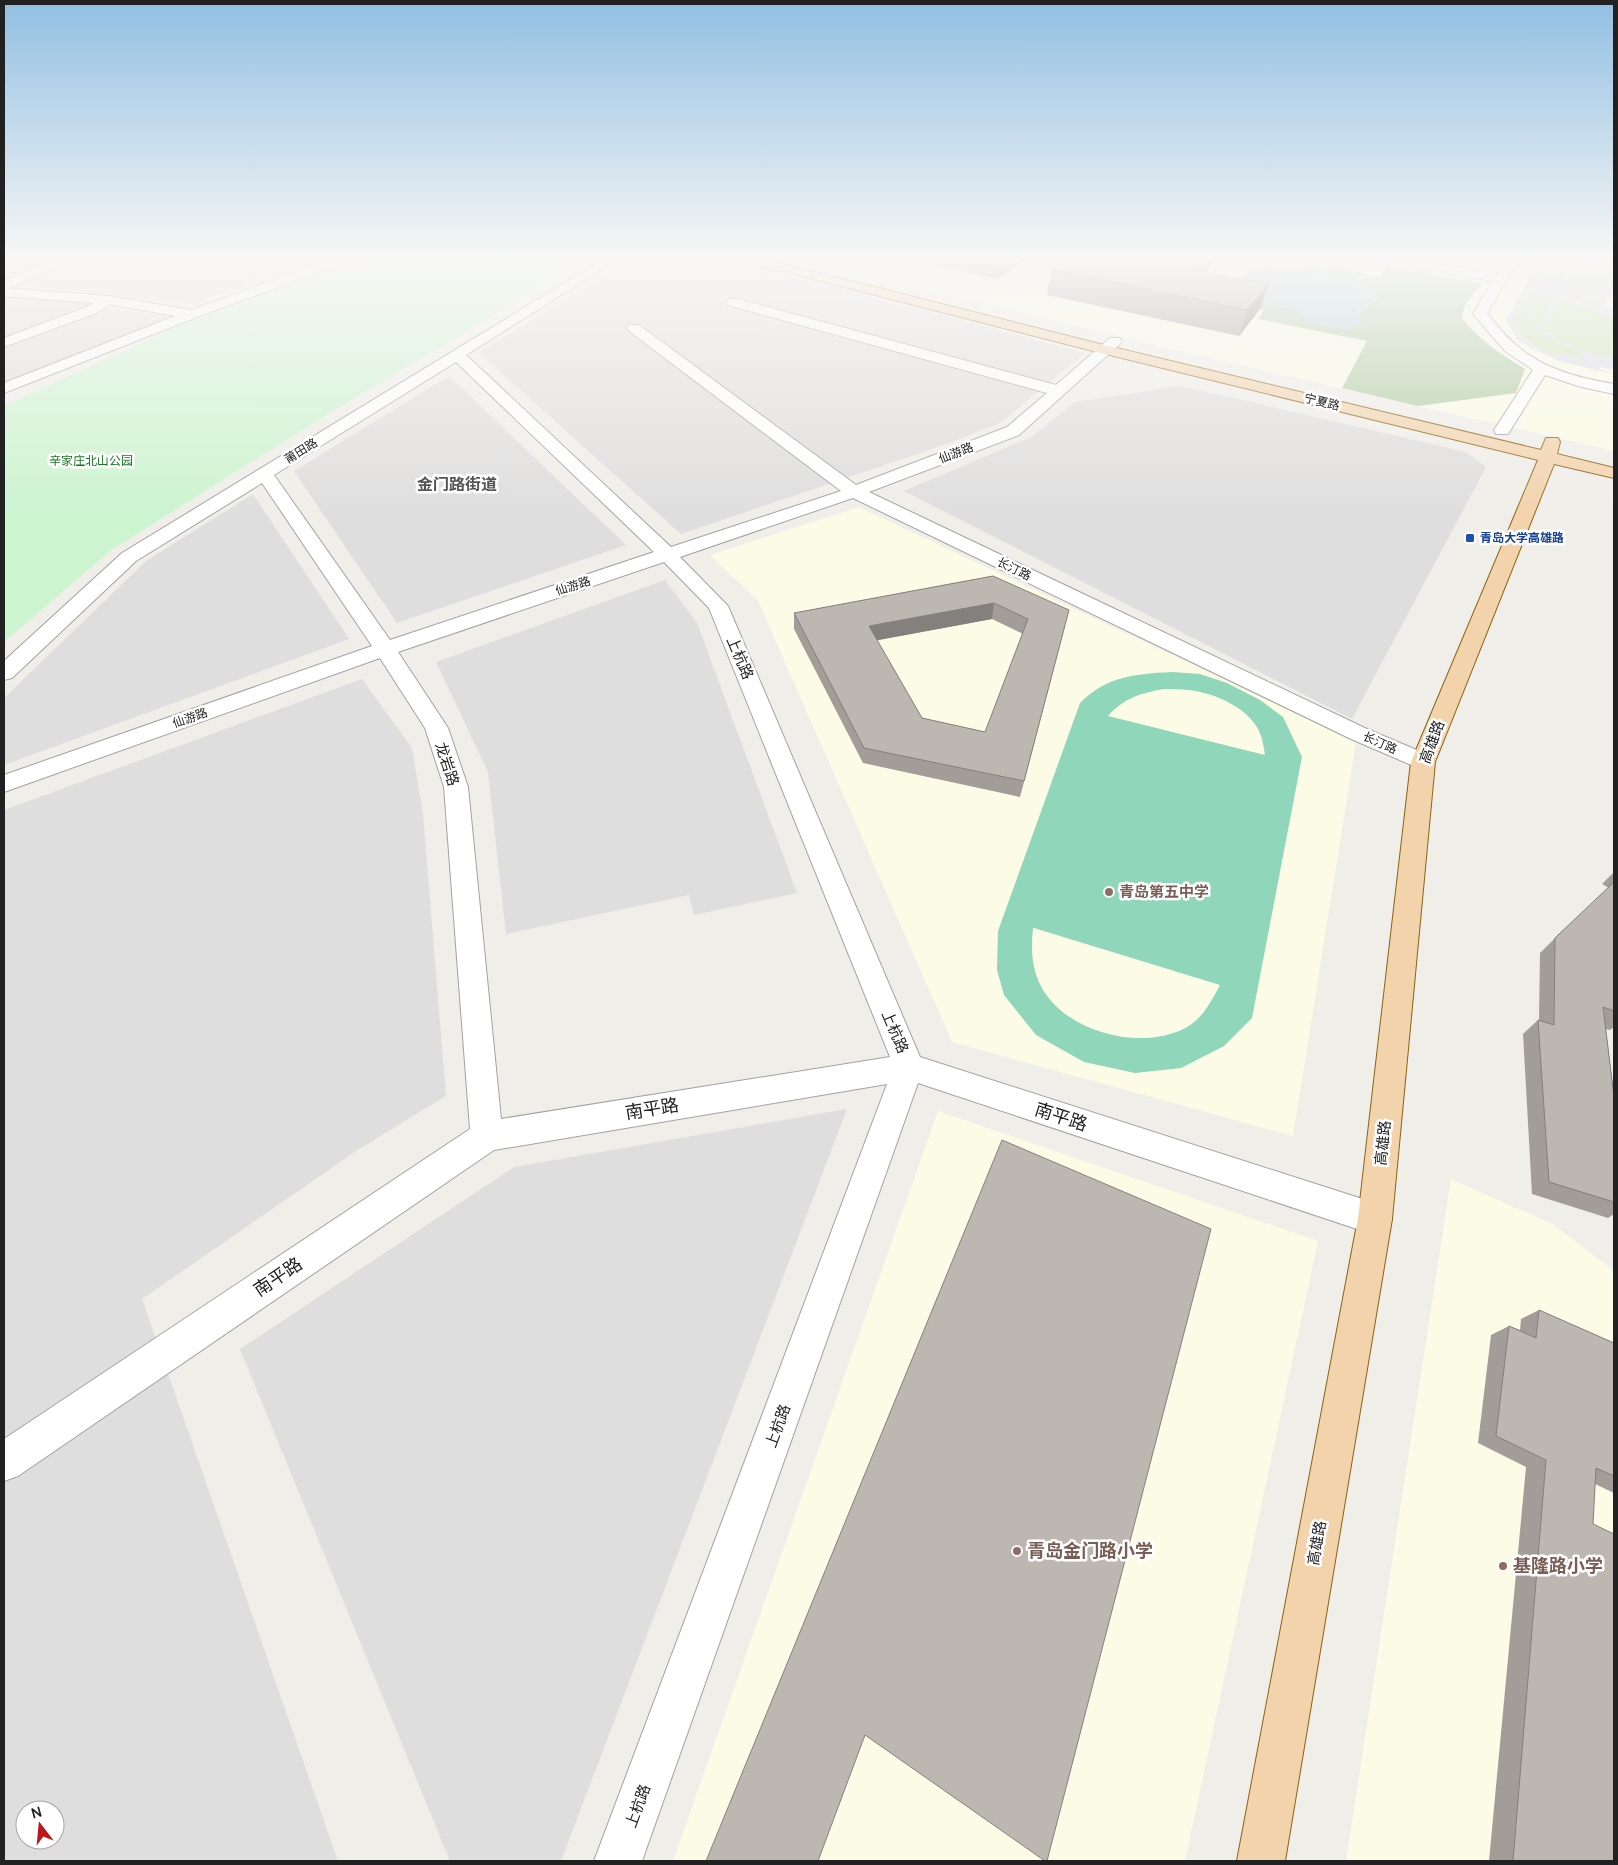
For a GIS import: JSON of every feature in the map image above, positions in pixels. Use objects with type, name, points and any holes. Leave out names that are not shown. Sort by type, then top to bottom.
[{"type":"main road","name":"宁夏路","points":[[1099,343],[1545,446],[1614,457]]},
{"type":"main road","name":"宁夏路","points":[[1100,343],[1435,415]]},
{"type":"main road","points":[[1483,426],[1519,434]]},
{"type":"main road","name":"宁夏路","points":[[1545,446],[1614,473]]},
{"type":"main road","name":"高雄路","points":[[1261,1861],[1375,1219],[1423,762],[1545,446]]},
{"type":"street","points":[[4,388],[118,343]]},
{"type":"street","name":"莆田路","points":[[4,673],[129,557],[476,343]]},
{"type":"street","name":"长汀路","points":[[654,343],[854,492],[1350,730],[1423,762]]},
{"type":"street","points":[[883,343],[1059,391]]},
{"type":"street","points":[[1506,343],[1541,369],[1586,384],[1614,389]]},
{"type":"street","name":"仙游路","points":[[4,784],[385,649],[854,492],[1013,431],[1111,346]]},
{"type":"street","name":"上杭路","points":[[457,355],[668,555],[718,606],[909,1067],[618,1861]]},
{"type":"street","points":[[1502,430],[1541,369]]},
{"type":"street","name":"龙岩路","points":[[264,473],[385,649],[436,728],[456,786],[487,1136]]},
{"type":"street","name":"南平路","points":[[4,1462],[487,1136],[909,1067],[1375,1219]]},
{"type":"shaded area","points":[[20,343],[105,343],[4,383],[4,349]]},
{"type":"shaded area","points":[[495,343],[1047,343],[1085,353],[1000,423],[952,442],[681,534],[479,353]]},
{"type":"shaded area","points":[[1146,343],[1614,343],[1614,451]]},
{"type":"shaded area","points":[[1523,343],[1529,343],[1537,349],[1554,356],[1562,353],[1581,360],[1585,353],[1560,343],[1565,343],[1579,349],[1614,358],[1614,370],[1600,367],[1599,369],[1614,374],[1562,362]]},
{"type":"shaded area","points":[[449,376],[626,545],[397,623],[294,471]]},
{"type":"shaded area","points":[[1181,386],[1466,452],[1486,467],[1352,719],[904,491],[1031,437],[1075,402]]},
{"type":"shaded area","points":[[253,494],[349,639],[4,765],[4,698],[146,561]]},
{"type":"shaded area","name":"青岛第五中学","points":[[859,507],[1356,742],[1293,1136],[952,1042],[758,601],[710,555]]},
{"type":"shaded area","points":[[665,580],[697,623],[797,893],[694,915],[689,895],[506,934],[488,772],[436,662]]},
{"type":"shaded area","points":[[362,679],[412,748],[423,814],[446,1096],[359,1149],[142,1299],[338,1861],[4,1861],[4,810]]},
{"type":"shaded area","points":[[847,1109],[561,1861],[450,1861],[240,1349],[514,1167]]},
{"type":"shaded area","name":"青岛金门路小学","points":[[938,1111],[1318,1241],[1185,1861],[673,1861]]},
{"type":"shaded area","name":"基隆路小学","points":[[1451,1179],[1554,1225],[1614,1271],[1614,1861],[1346,1861]]},
{"type":"green space","name":"辛家庄北山公园","points":[[142,343],[447,343],[333,411],[111,550],[4,642],[4,406]]},
{"type":"green space","points":[[1366,343],[1488,343],[1525,369],[1516,393],[1418,406],[1342,388]]},
{"type":"green space","points":[[1531,343],[1559,343],[1586,354],[1581,360],[1562,353],[1554,356]]},
{"type":"green space","points":[[1563,343],[1614,343],[1614,358],[1596,355]]},
{"type":"green space","points":[[1159,673],[1200,674],[1227,683],[1260,700],[1283,717],[1302,757],[1252,1018],[1224,1046],[1181,1068],[1135,1073],[1084,1062],[1036,1035],[1004,995],[997,970],[998,931],[1080,703],[1090,694],[1111,682],[1122,678]],"holes":[[[1164,689],[1198,691],[1220,698],[1241,710],[1257,726],[1262,738],[1265,755],[1108,716],[1133,697]],[[1034,928],[1220,985],[1202,1014],[1187,1027],[1169,1034],[1149,1038],[1128,1038],[1107,1034],[1087,1027],[1069,1017],[1054,1004],[1042,988],[1038,981],[1033,958]]]},
{"type":"building","points":[[993,576],[1069,610],[1024,781],[864,748],[794,613]],"holes":[[[994,603],[1028,619],[985,732],[922,718],[869,626]]]},
{"type":"building","points":[[1614,882],[1614,1011],[1603,1007],[1614,1097],[1614,1202],[1549,1182],[1538,1020],[1554,1025],[1555,938]]},
{"type":"building","points":[[1002,1140],[1211,1229],[1047,1861],[865,1735],[818,1861],[706,1861]]},
{"type":"building","points":[[1539,1310],[1614,1343],[1614,1476],[1596,1468],[1593,1524],[1614,1534],[1614,1861],[1513,1861],[1546,1460],[1496,1436],[1509,1326],[1536,1338]]},
{"type":"place","name":"青岛大学高雄路","points":[[1470,538]]},
{"type":"place","name":"青岛第五中学","points":[[1109,892]]},
{"type":"place","name":"青岛金门路小学","points":[[1017,1551]]},
{"type":"place","name":"基隆路小学","points":[[1503,1566]]},
{"type":"district","name":"金门路街道","points":[[457,484]]}]
